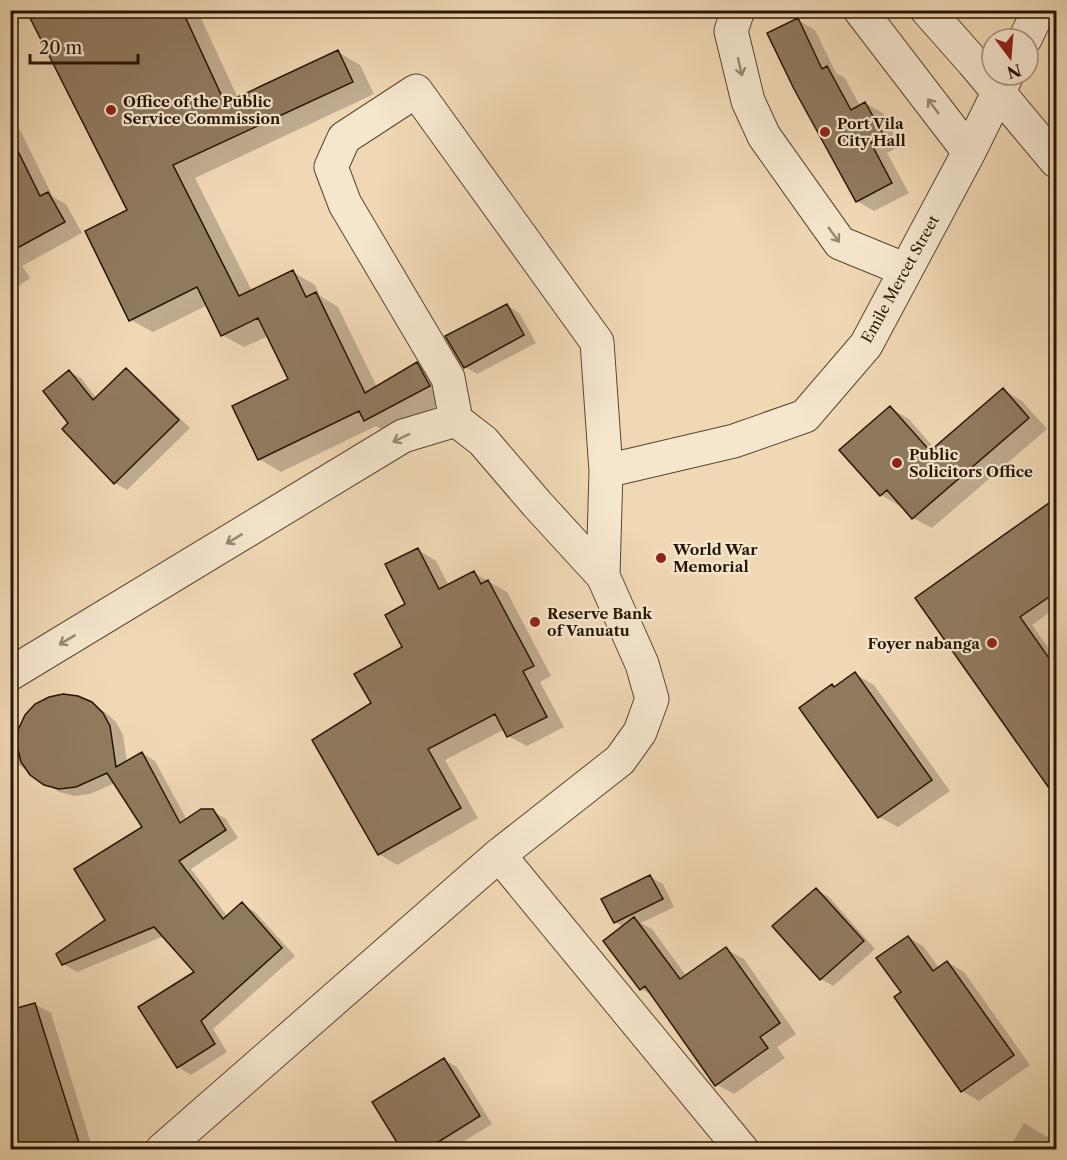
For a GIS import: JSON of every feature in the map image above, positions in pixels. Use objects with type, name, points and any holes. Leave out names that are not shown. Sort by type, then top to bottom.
[{"type":"street","points":[[738,10],[731,31],[748,101],[764,136],[840,243],[906,270]]},
{"type":"street","points":[[860,10],[969,152]]},
{"type":"street","points":[[927,10],[980,67]]},
{"type":"street","points":[[1031,27],[1040,10]]},
{"type":"street","name":"Emile Mercet Street","points":[[606,471],[734,441],[805,416],[866,345],[1002,87]]},
{"type":"street","points":[[1005,87],[1056,161]]},
{"type":"street","points":[[162,1149],[499,855],[620,760],[640,732],[652,699],[642,664],[603,576],[483,441],[456,420],[448,378],[345,204],[331,167],[344,138],[416,91],[597,342],[606,471],[603,576]]},
{"type":"street","points":[[10,674],[403,436],[456,420]]},
{"type":"street","points":[[499,855],[742,1149]]},
{"type":"building","points":[[26,10],[182,10],[225,103],[338,50],[353,82],[173,165],[239,296],[293,270],[306,297],[316,292],[365,393],[417,362],[430,386],[364,421],[359,411],[258,460],[232,406],[288,379],[258,318],[221,336],[197,287],[129,321],[85,231],[127,210]]},
{"type":"building","points":[[798,18],[822,69],[827,66],[851,110],[865,102],[884,136],[871,143],[892,183],[856,202],[794,89],[767,33]]},
{"type":"building","points":[[10,135],[40,196],[48,192],[65,222],[10,252]]},
{"type":"building","points":[[507,304],[524,335],[464,368],[445,336]]},
{"type":"building","points":[[126,368],[179,420],[114,484],[62,429],[68,423],[43,391],[69,370],[93,400]]},
{"type":"building","points":[[1003,388],[1029,418],[912,519],[887,490],[880,496],[839,450],[890,406],[930,451]]},
{"type":"building","name":"Foyer nabanga","points":[[1056,498],[1056,592],[1020,617],[1056,668],[1056,798],[915,598]]},
{"type":"building","points":[[418,548],[439,589],[474,571],[481,584],[488,580],[534,666],[523,671],[547,717],[507,737],[495,714],[428,749],[461,808],[378,855],[312,740],[371,703],[354,674],[402,647],[385,615],[405,604],[385,564]]},
{"type":"building","points":[[855,672],[932,780],[878,818],[799,708],[832,684],[834,687]]},
{"type":"building","points":[[63,694],[78,696],[92,702],[103,713],[110,726],[116,767],[142,752],[180,823],[201,809],[213,809],[226,830],[179,861],[223,919],[242,902],[282,948],[201,1021],[215,1044],[177,1068],[138,1007],[194,972],[154,927],[62,965],[56,954],[105,920],[74,869],[142,827],[107,773],[76,787],[59,789],[44,785],[30,775],[21,762],[17,746],[18,730],[25,715],[35,704],[49,697]]},
{"type":"building","points":[[650,875],[663,899],[614,923],[601,899]]},
{"type":"building","points":[[816,888],[864,941],[820,980],[772,926]]},
{"type":"building","points":[[634,917],[680,979],[726,947],[780,1023],[760,1037],[768,1048],[715,1086],[645,986],[640,990],[603,941]]},
{"type":"building","points":[[908,936],[933,971],[947,961],[1014,1055],[961,1092],[894,997],[901,992],[876,958]]},
{"type":"building","points":[[35,1003],[81,1149],[10,1149],[10,1010]]},
{"type":"building","points":[[444,1058],[480,1116],[427,1149],[401,1149],[372,1102]]},
{"type":"place","name":"Office of the Public Service Commission","points":[[111,110]]},
{"type":"place","name":"Port Vila City Hall","points":[[825,132]]},
{"type":"place","name":"Public Solicitors Office","points":[[897,463]]},
{"type":"place","name":"World War Memorial","points":[[661,558]]},
{"type":"place","name":"Reserve Bank of Vanuatu","points":[[535,622]]},
{"type":"place","name":"Foyer nabanga","points":[[992,643]]}]
